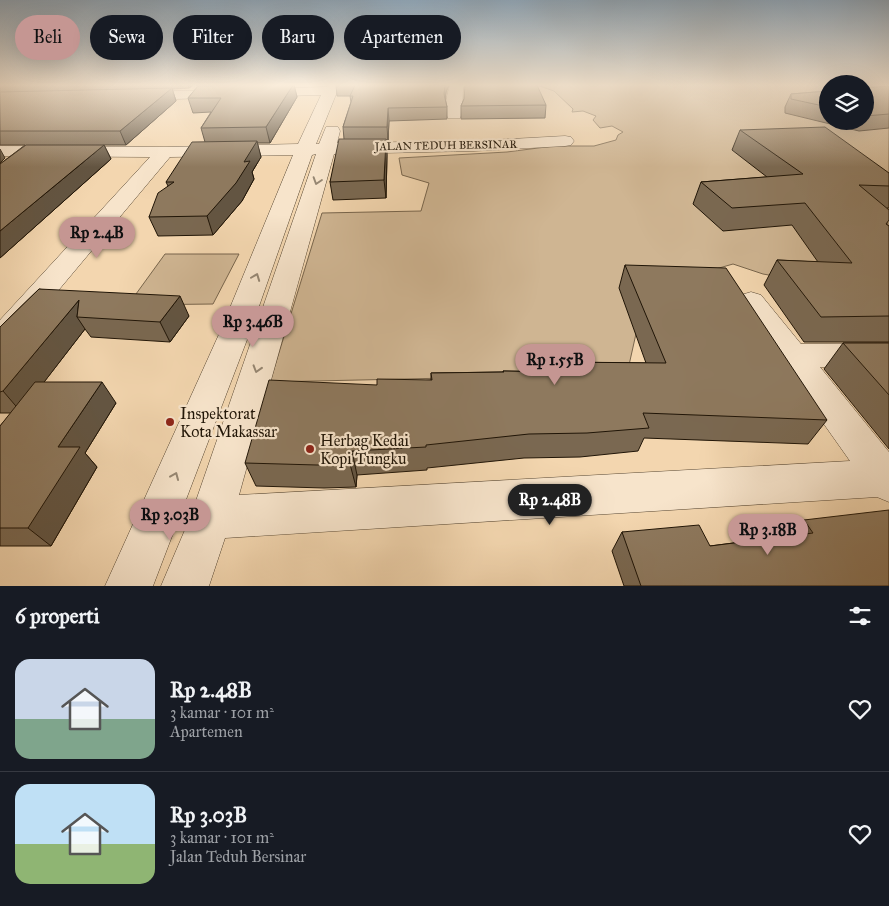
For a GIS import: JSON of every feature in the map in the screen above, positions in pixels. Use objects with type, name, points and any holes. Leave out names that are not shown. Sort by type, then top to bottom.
[{"type":"street","points":[[129,586],[235,332],[318,142],[329,112]]},
{"type":"street","name":"JALAN TEDUH BERSINAR","points":[[318,142],[474,146],[565,141]]},
{"type":"street","points":[[0,143],[318,142]]},
{"type":"street","points":[[4,160],[29,151],[165,152],[318,142]]},
{"type":"street","points":[[185,586],[211,518],[318,142]]},
{"type":"street","points":[[0,339],[165,152]]},
{"type":"street","points":[[751,302],[887,480]]},
{"type":"street","points":[[793,356],[889,355]]},
{"type":"street","points":[[211,518],[887,480]]},
{"type":"shaded area","points":[[587,112],[819,112],[819,130],[874,130],[874,112],[889,112],[889,296],[763,274],[733,264],[646,289],[627,374],[270,382],[322,213],[421,211],[429,183],[402,175],[399,158],[507,152],[554,146],[594,146],[616,140],[618,135],[623,132],[612,126],[600,128],[593,120],[596,116]]},
{"type":"shaded area","points":[[165,254],[239,254],[213,304],[128,305]]},
{"type":"building","points":[[0,112],[143,112],[120,131],[0,131]]},
{"type":"building","points":[[211,112],[275,112],[266,127],[201,128]]},
{"type":"building","points":[[348,112],[388,112],[387,127],[343,127]]},
{"type":"building","points":[[874,112],[889,112],[889,114],[874,115]]},
{"type":"building","points":[[819,127],[819,130],[829,130],[889,173],[889,186],[859,185],[889,210],[889,220],[886,224],[889,226],[889,316],[821,317],[777,260],[852,263],[805,203],[732,208],[701,182],[803,174],[740,130]]},
{"type":"building","points":[[339,139],[386,139],[384,180],[330,182]]},
{"type":"building","points":[[257,141],[244,162],[250,161],[236,183],[207,216],[149,217],[158,193],[174,182],[166,182],[192,142]]},
{"type":"building","points":[[26,145],[104,145],[0,231],[0,164]]},
{"type":"building","points":[[625,265],[726,268],[827,420],[643,413],[649,428],[587,433],[529,434],[426,445],[426,447],[352,451],[350,464],[245,463],[269,380],[377,385],[377,379],[432,380],[431,373],[561,372],[558,362],[666,363]]},
{"type":"building","points":[[39,289],[180,296],[160,322],[77,317],[79,300],[3,391],[0,392],[0,327]]},
{"type":"building","points":[[843,343],[889,343],[889,395]]},
{"type":"building","points":[[35,382],[102,382],[58,447],[80,447],[28,528],[0,528],[0,426]]},
{"type":"building","points":[[889,510],[889,586],[641,586],[622,532],[699,525],[710,546],[813,533],[804,520]]},
{"type":"place","name":"Inspektorat Kota Makassar","points":[[170,422]]},
{"type":"place","name":"Herbag Kedai Kopi Tungku","points":[[310,449]]}]
